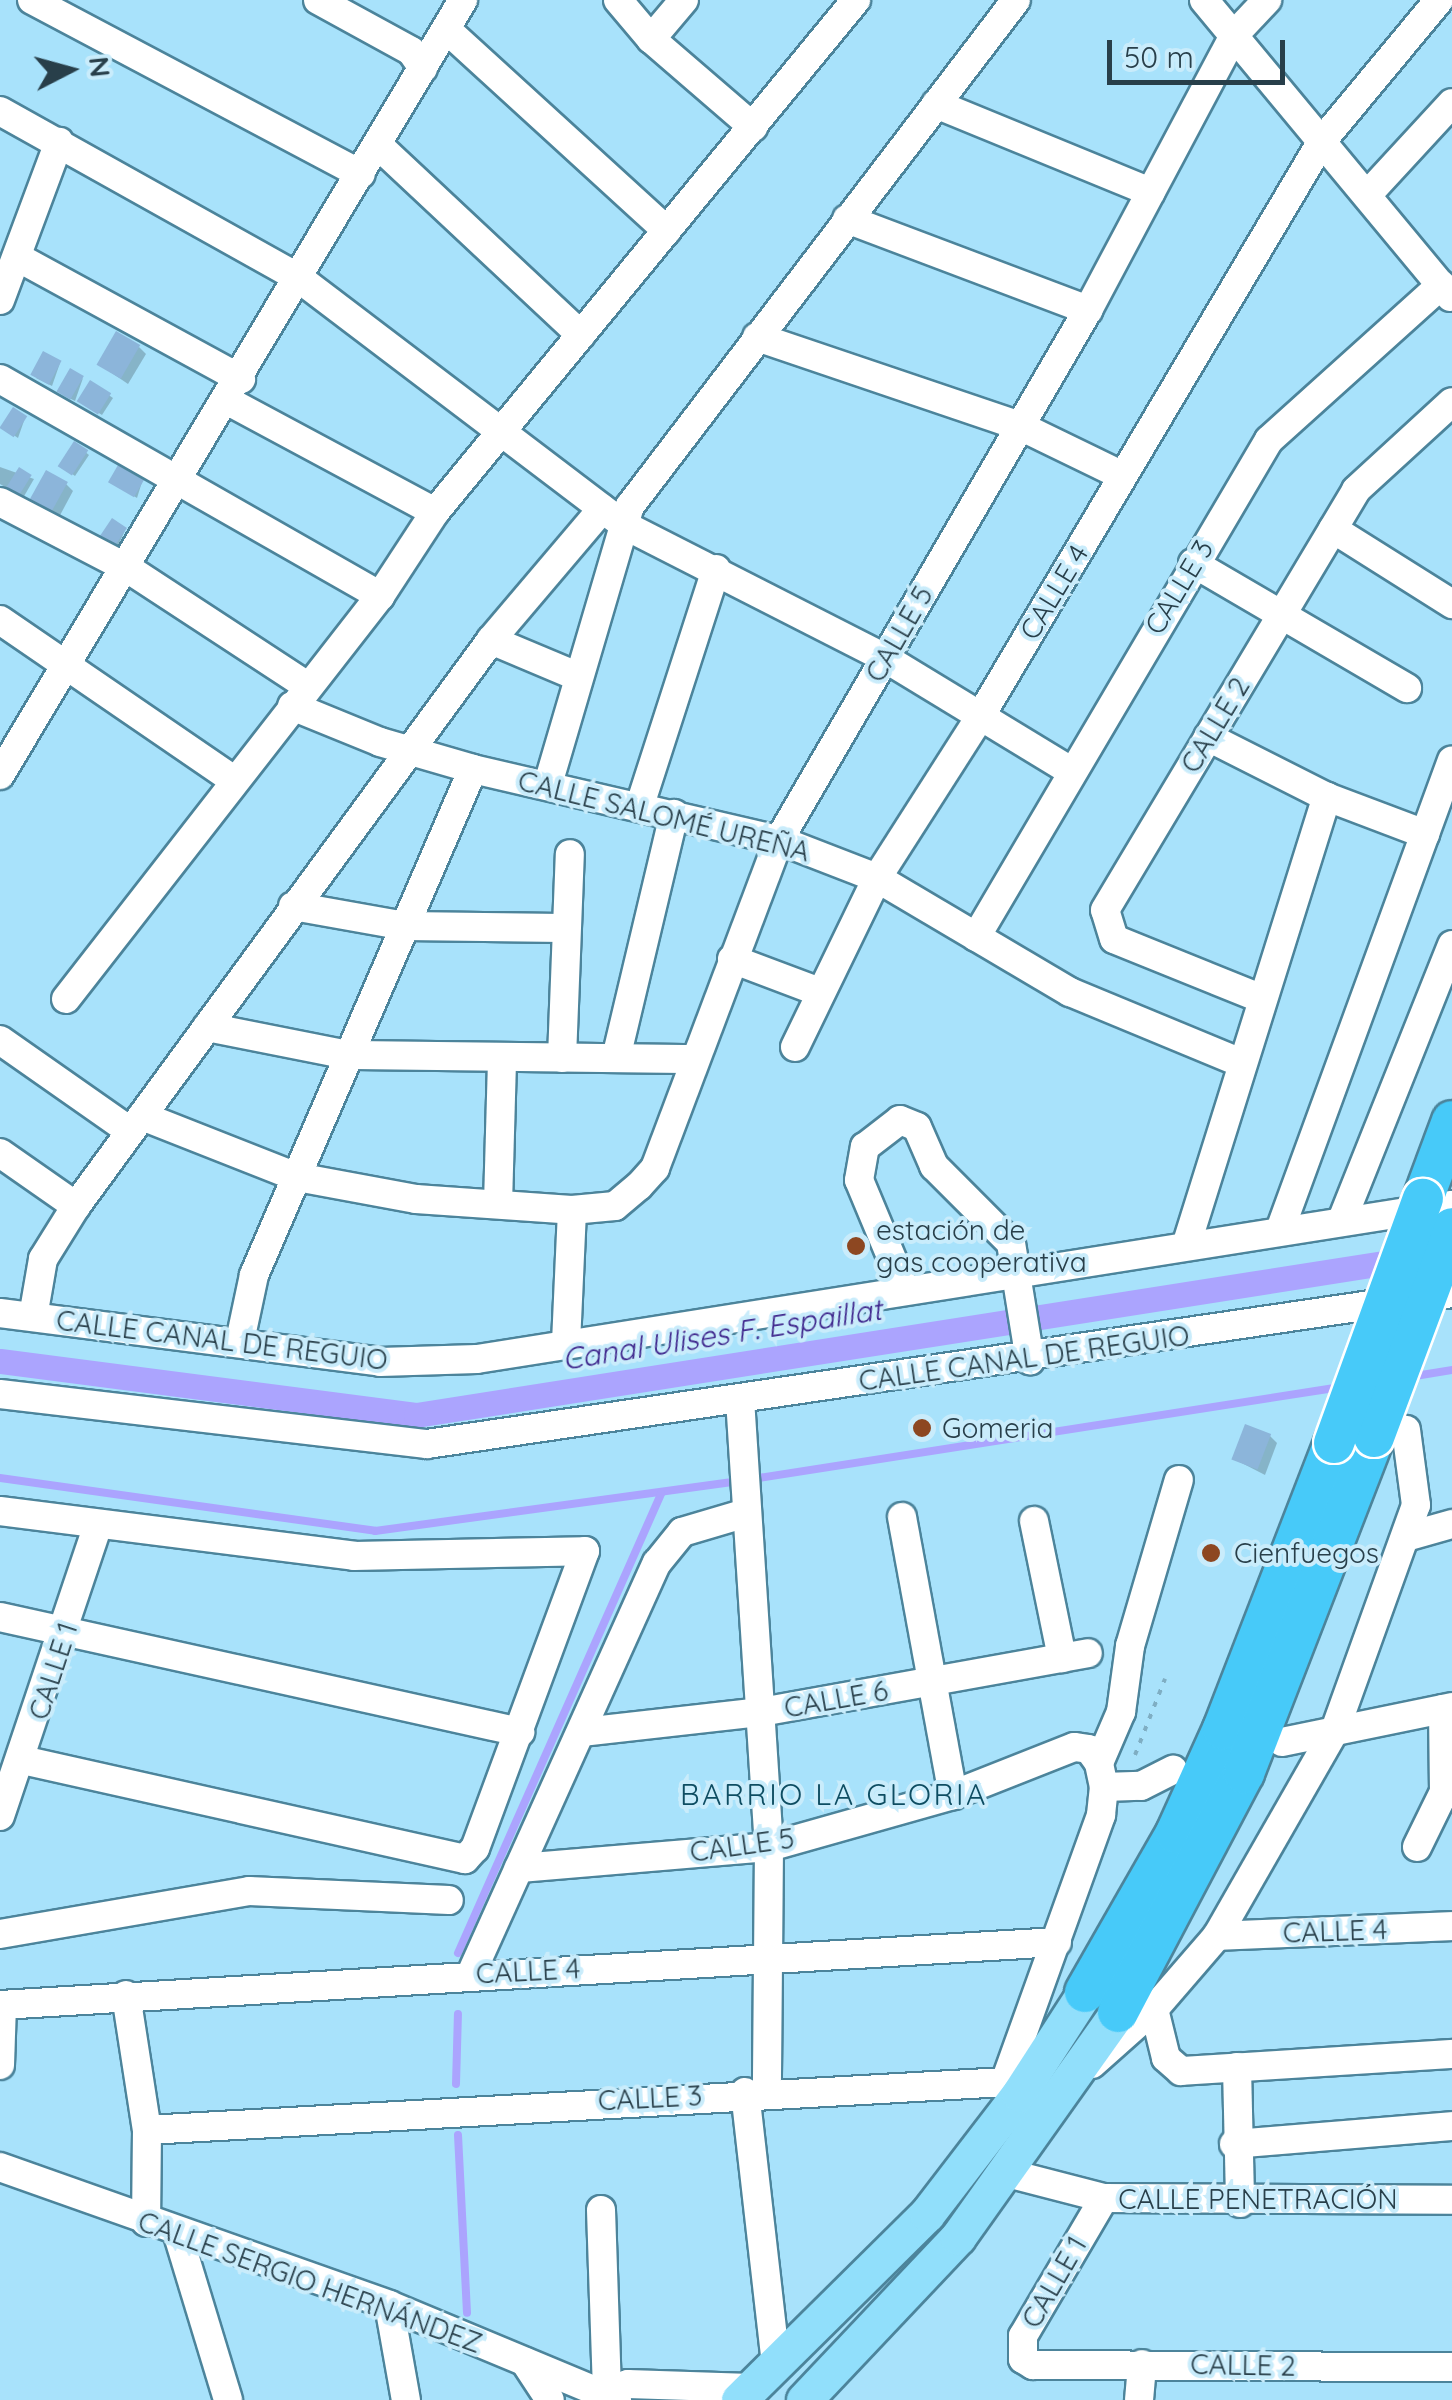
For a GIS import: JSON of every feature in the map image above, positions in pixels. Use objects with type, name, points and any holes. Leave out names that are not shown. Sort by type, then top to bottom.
[{"type":"highway","points":[[1119,2005],[1176,1833],[1223,1729],[1334,1443],[1438,1202],[1452,1120]]},
{"type":"highway","points":[[1119,2005],[1244,1774],[1390,1434],[1452,1228]]},
{"type":"main road","points":[[804,2400],[910,2292],[1007,2173],[1119,2005]]},
{"type":"main road","points":[[755,2384],[928,2214],[1012,2088],[1119,2005]]},
{"type":"street","points":[[32,0],[362,174]]},
{"type":"street","points":[[318,0],[411,51],[423,68]]},
{"type":"street","points":[[0,775],[300,280],[463,0]]},
{"type":"street","points":[[618,0],[651,38],[753,127]]},
{"type":"street","points":[[651,38],[684,0]]},
{"type":"street","points":[[66,1000],[380,596],[434,512],[856,0]]},
{"type":"street","points":[[33,1317],[43,1259],[76,1206],[293,906],[414,751],[491,640],[613,517],[630,506],[1016,0]]},
{"type":"street","points":[[1204,0],[1369,193],[1447,292]]},
{"type":"street","name":"CALLE 5","points":[[0,1040],[136,1124],[296,1177],[416,1198],[572,1210],[615,1206],[654,1168],[779,840],[1088,310],[1235,34],[1268,0]]},
{"type":"street","name":"CALLE 4","points":[[795,1047],[877,878],[980,716],[1322,142],[1439,0]]},
{"type":"street","points":[[446,29],[667,231]]},
{"type":"street","points":[[1369,193],[1452,103]]},
{"type":"street","points":[[936,104],[1151,192]]},
{"type":"street","points":[[0,110],[300,280],[613,517],[885,658],[1069,770]]},
{"type":"street","points":[[0,300],[19,258],[59,142]]},
{"type":"street","points":[[378,146],[581,335]]},
{"type":"street","points":[[847,219],[1088,310]]},
{"type":"street","points":[[19,258],[434,512]]},
{"type":"street","name":"CALLE 3","points":[[976,937],[1069,770],[1270,440],[1447,292]]},
{"type":"street","points":[[757,337],[1020,426],[1123,476]]},
{"type":"street","points":[[0,379],[380,596]]},
{"type":"street","name":"CALLE 2","points":[[1260,998],[1114,939],[1106,928],[1105,910],[1356,490],[1452,402]]},
{"type":"street","name":"CALLE SALOMÉ UREÑA","points":[[0,502],[127,568],[299,696],[414,751],[474,769],[779,840],[877,878],[1070,992],[1239,1062]]},
{"type":"street","points":[[548,784],[579,677],[613,517]]},
{"type":"street","points":[[1333,529],[1452,604]]},
{"type":"street","points":[[1193,563],[1283,612],[1407,688]]},
{"type":"street","points":[[640,805],[716,569]]},
{"type":"street","points":[[0,620],[69,663],[234,780]]},
{"type":"street","points":[[491,640],[579,677]]},
{"type":"street","points":[[1208,737],[1327,797],[1425,834]]},
{"type":"street","points":[[1280,1230],[1452,760]]},
{"type":"street","points":[[240,1341],[254,1276],[474,769]]},
{"type":"street","points":[[1186,1246],[1239,1062],[1327,797]]},
{"type":"street","points":[[616,1058],[674,814]]},
{"type":"street","points":[[562,1058],[563,928],[570,854]]},
{"type":"street","points":[[293,906],[405,926],[563,928]]},
{"type":"street","points":[[1342,1220],[1452,946]]},
{"type":"street","points":[[732,959],[820,992]]},
{"type":"street","points":[[206,1027],[348,1055],[692,1060]]},
{"type":"street","points":[[498,1204],[502,1057]]},
{"type":"street","points":[[905,1290],[859,1180],[865,1147],[900,1120],[917,1127],[934,1166],[1004,1234],[1028,1350]]},
{"type":"street","points":[[0,1153],[76,1206]]},
{"type":"street","name":"CALLE CANAL DE REGUIO","points":[[0,1312],[380,1362],[477,1359],[905,1290],[1016,1279],[1438,1202]]},
{"type":"street","points":[[566,1343],[572,1210]]},
{"type":"street","name":"CALLE CANAL DE REGUIO","points":[[0,1394],[415,1444],[740,1398],[1028,1350],[1452,1293]]},
{"type":"street","points":[[612,2396],[628,2384],[755,2384],[756,2092],[767,1960],[769,1847],[740,1398]]},
{"type":"street","points":[[1390,1434],[1416,1493],[1406,1536],[1335,1730],[1217,1936],[1119,2005],[1172,2066],[1237,2067],[1452,2054]]},
{"type":"street","points":[[1012,2088],[1101,1815],[1102,1775],[1122,1712],[1130,1646],[1179,1480]]},
{"type":"street","points":[[470,1974],[657,1563],[682,1532],[746,1503]]},
{"type":"street","points":[[0,1511],[394,1558],[584,1548],[473,1853],[462,1859],[23,1760]]},
{"type":"street","points":[[902,1517],[953,1795]]},
{"type":"street","name":"CALLE 6","points":[[582,1732],[761,1712],[1075,1656],[1034,1522]]},
{"type":"street","name":"CALLE 1","points":[[0,1816],[66,1633],[98,1524]]},
{"type":"street","points":[[1406,1536],[1452,1524]]},
{"type":"street","points":[[0,1617],[520,1732]]},
{"type":"street","points":[[1282,1742],[1447,1708],[1448,1793],[1417,1847]]},
{"type":"street","name":"CALLE 5","points":[[520,1868],[769,1847],[953,1795],[1074,1747],[1089,1749],[1102,1775]]},
{"type":"street","points":[[1102,1775],[1140,1786],[1173,1770]]},
{"type":"street","points":[[0,1934],[249,1891],[449,1900]]},
{"type":"street","name":"CALLE 4","points":[[1217,1936],[1452,1926]]},
{"type":"street","name":"CALLE 4","points":[[1,2005],[470,1974],[1057,1942]]},
{"type":"street","points":[[126,1995],[147,2130],[146,2222]]},
{"type":"street","points":[[0,2065],[1,2005]]},
{"type":"street","points":[[1237,2067],[1234,2144],[1240,2202]]},
{"type":"street","name":"CALLE 3","points":[[147,2130],[756,2092],[1012,2088]]},
{"type":"street","points":[[1234,2144],[1452,2126]]},
{"type":"street","name":"CALLE SERGIO HERNÁNDEZ","points":[[0,2167],[178,2234],[389,2306],[612,2396]]},
{"type":"street","name":"CALLE PENETRACIÓN","points":[[1007,2173],[1104,2198],[1240,2202],[1452,2200]]},
{"type":"street","name":"CALLE 1","points":[[1033,2365],[1023,2359],[1022,2336],[1104,2198]]},
{"type":"street","points":[[601,2210],[612,2396]]},
{"type":"street","points":[[178,2234],[228,2400]]},
{"type":"street","points":[[389,2306],[406,2400]]},
{"type":"street","points":[[525,2362],[550,2400]]},
{"type":"street","points":[[1139,2400],[1142,2364]]},
{"type":"street","name":"CALLE 2","points":[[1033,2365],[1452,2367]]},
{"type":"path","points":[[1165,1679],[1152,1716],[1134,1755],[1149,1715],[1165,1679]]},
{"type":"building","points":[[116,331],[140,345],[121,379],[97,365]]},
{"type":"building","points":[[43,351],[62,361],[49,385],[30,375]]},
{"type":"building","points":[[70,368],[84,376],[70,399],[56,391]]},
{"type":"building","points":[[90,380],[111,393],[98,414],[77,401]]},
{"type":"building","points":[[13,407],[27,416],[14,437],[0,428]]},
{"type":"building","points":[[74,441],[88,450],[72,475],[58,466]]},
{"type":"building","points":[[118,465],[144,480],[134,497],[108,482]]},
{"type":"building","points":[[19,467],[32,475],[18,497],[5,489]]},
{"type":"building","points":[[46,470],[68,482],[50,514],[29,501]]},
{"type":"building","points":[[112,518],[127,528],[112,550],[97,540]]},
{"type":"building","points":[[1245,1424],[1271,1434],[1258,1470],[1231,1459]]},
{"type":"waterway","name":"Canal Ulises F. Espaillat","points":[[0,1361],[416,1415],[1409,1259]]},
{"type":"waterway","points":[[1409,1377],[1452,1370]]},
{"type":"waterway","points":[[752,1479],[1341,1387]]},
{"type":"waterway","points":[[0,1478],[375,1531],[738,1481]]},
{"type":"waterway","points":[[458,1953],[661,1494]]},
{"type":"waterway","points":[[456,2084],[458,2014]]},
{"type":"waterway","points":[[458,2135],[467,2313]]},
{"type":"place","name":"estación de gas cooperativa","points":[[856,1246]]},
{"type":"place","name":"Gomeria","points":[[922,1428]]},
{"type":"place","name":"Cienfuegos","points":[[1211,1553]]},
{"type":"district","name":"BARRIO LA GLORIA","points":[[834,1794]]}]
